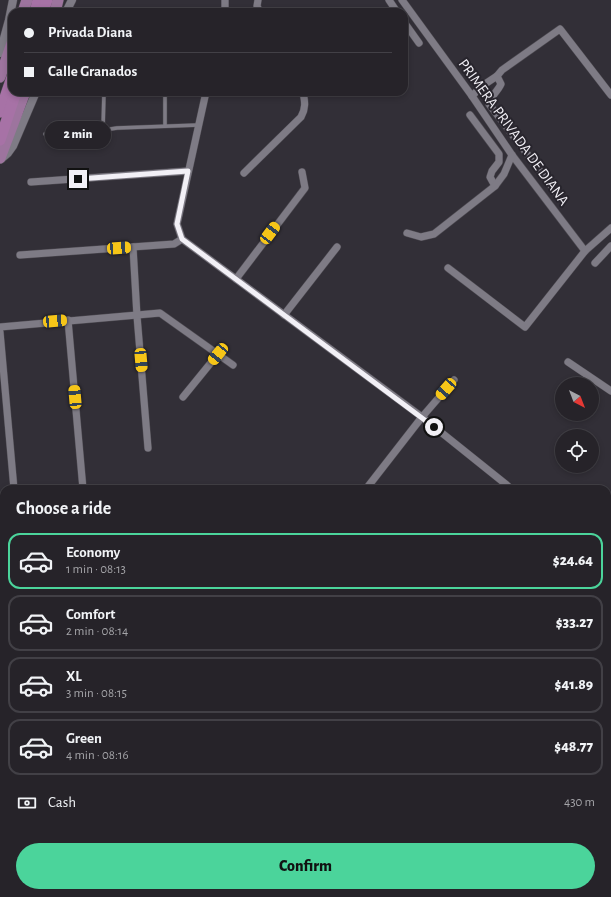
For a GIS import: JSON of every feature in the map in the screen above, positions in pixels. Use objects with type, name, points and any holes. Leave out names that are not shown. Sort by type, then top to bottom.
[{"type":"highway","points":[[36,8],[47,0]]},
{"type":"highway","points":[[0,112],[8,89]]},
{"type":"highway","points":[[0,140],[15,96]]},
{"type":"main road","points":[[36,8],[58,0]]},
{"type":"main road","points":[[0,77],[8,54]]},
{"type":"main road","points":[[0,159],[24,96]]},
{"type":"street","name":"PRIMERA PRIVADA DE DIANA","points":[[408,8],[472,96],[512,155],[586,251]]},
{"type":"street","points":[[0,53],[8,24]]},
{"type":"street","points":[[408,28],[419,43]]},
{"type":"street","points":[[472,96],[482,86],[497,76],[502,70],[560,29],[611,95]]},
{"type":"street","points":[[497,76],[501,84],[490,99],[489,104],[557,193]]},
{"type":"street","points":[[0,159],[8,153],[13,146],[34,96]]},
{"type":"street","points":[[205,96],[177,224],[182,239],[422,417],[507,485]]},
{"type":"street","points":[[244,173],[301,117],[305,110],[304,96]]},
{"type":"street","points":[[470,115],[499,154],[499,162],[492,171],[490,178],[494,186]]},
{"type":"street","points":[[407,233],[421,237],[434,234],[494,186],[504,174],[512,155]]},
{"type":"street","points":[[31,182],[188,171]]},
{"type":"street","points":[[236,279],[305,188],[302,172]]},
{"type":"street","points":[[448,268],[525,327],[586,251],[611,228]]},
{"type":"street","points":[[20,255],[174,244],[182,239]]},
{"type":"street","points":[[595,263],[611,246]]},
{"type":"street","points":[[133,247],[148,448]]},
{"type":"street","points":[[284,315],[337,247]]},
{"type":"street","points":[[0,327],[160,313],[233,365]]},
{"type":"street","points":[[68,320],[83,485]]},
{"type":"street","points":[[0,332],[14,485]]},
{"type":"street","points":[[184,397],[218,354]]},
{"type":"street","points":[[568,362],[611,391]]},
{"type":"street","points":[[369,485],[422,417],[454,380]]},
{"type":"lane","points":[[103,129],[104,96]]},
{"type":"lane","points":[[165,96],[165,126]]},
{"type":"lane","points":[[45,134],[79,134],[103,129],[199,125]]},
{"type":"route","points":[[78,179],[188,171],[177,224],[182,239],[434,427]]}]
